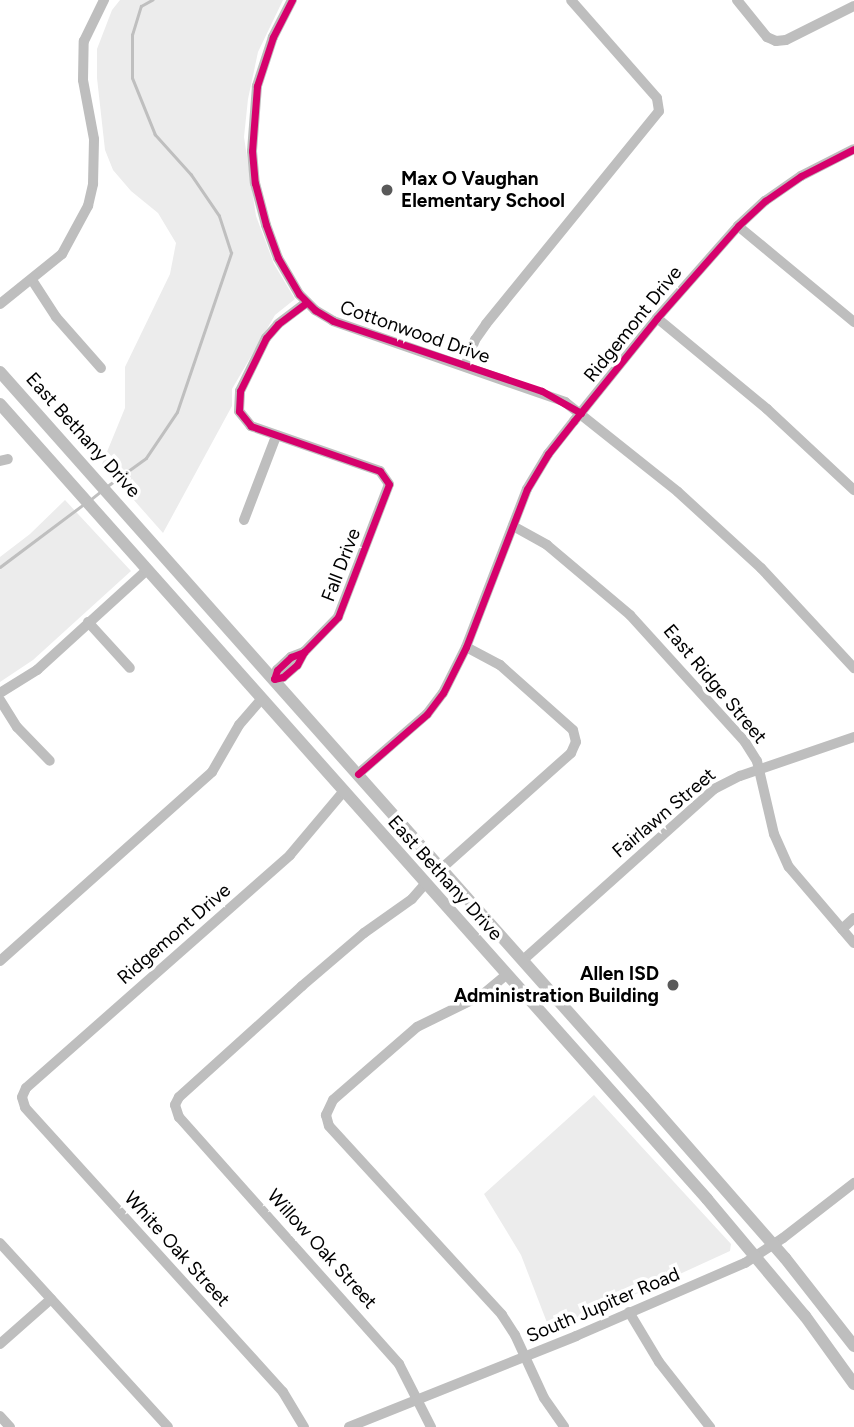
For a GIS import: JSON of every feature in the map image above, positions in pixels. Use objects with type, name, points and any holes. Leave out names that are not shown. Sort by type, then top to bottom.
[{"type":"main road","name":"East Bethany Drive","points":[[0,372],[644,1097],[773,1245],[832,1315],[854,1346]]},
{"type":"main road","name":"East Bethany Drive","points":[[0,404],[755,1256],[805,1316],[854,1384]]},
{"type":"main road","points":[[261,700],[274,679]]},
{"type":"main road","points":[[343,792],[358,774]]},
{"type":"main road","points":[[425,884],[442,868]]},
{"type":"main road","points":[[506,975],[523,960]]},
{"type":"main road","points":[[627,1112],[644,1097]]},
{"type":"street","points":[[0,304],[32,280],[69,245],[90,196],[94,139],[83,80],[84,41],[104,0]]},
{"type":"street","name":"Cottonwood Drive","points":[[292,0],[273,37],[257,86],[252,151],[256,186],[270,238],[289,279],[307,302],[333,321],[542,391],[581,413],[678,492],[761,568],[854,668]]},
{"type":"street","points":[[465,366],[475,341],[486,324],[657,116],[660,107],[657,98],[571,0]]},
{"type":"street","points":[[737,0],[767,37],[776,41],[786,40],[854,6]]},
{"type":"street","name":"Ridgemont Drive","points":[[358,774],[434,706],[466,647],[533,478],[581,413],[657,318],[738,226],[765,201],[801,176],[854,149]]},
{"type":"street","points":[[738,226],[854,323]]},
{"type":"street","points":[[32,280],[56,317],[101,368]]},
{"type":"street","points":[[244,520],[276,436],[251,426],[244,419],[239,411],[239,396],[266,338],[278,324],[307,302]]},
{"type":"street","points":[[657,318],[767,410],[854,490]]},
{"type":"street","name":"Fall Drive","points":[[274,679],[277,670],[291,657],[304,652],[338,617],[389,488],[388,480],[380,471],[276,436]]},
{"type":"street","name":"East Ridge Street","points":[[513,526],[547,545],[641,625],[745,742],[759,771],[781,853],[800,882],[854,943]]},
{"type":"street","points":[[0,693],[37,670],[147,570]]},
{"type":"street","points":[[89,622],[130,668]]},
{"type":"street","points":[[442,868],[571,753],[576,742],[572,730],[500,665],[466,647]]},
{"type":"street","points":[[0,700],[18,727],[50,761]]},
{"type":"street","points":[[0,961],[212,772],[239,725],[261,700]]},
{"type":"street","name":"Fairlawn Street","points":[[523,960],[714,789],[854,737]]},
{"type":"street","name":"Ridgemont Drive","points":[[22,1097],[26,1088],[290,855],[343,792]]},
{"type":"street","name":"Willow Oak Street","points":[[425,884],[412,899],[365,933],[302,986],[179,1097],[175,1105],[179,1117],[388,1350],[406,1374],[431,1427]]},
{"type":"street","points":[[842,929],[854,918]]},
{"type":"street","points":[[506,975],[482,995],[417,1027],[329,1104],[326,1115],[329,1126],[502,1315],[526,1356],[544,1398],[564,1427]]},
{"type":"street","name":"White Oak Street","points":[[22,1097],[25,1107],[283,1392],[304,1427]]},
{"type":"street","name":"South Jupiter Road","points":[[349,1427],[526,1356],[755,1256],[854,1183]]},
{"type":"street","points":[[0,1243],[168,1427]]},
{"type":"street","points":[[0,1344],[51,1299]]},
{"type":"street","points":[[629,1312],[659,1362],[710,1427]]},
{"type":"street","points":[[0,1416],[10,1427]]},
{"type":"shaded area","points":[[120,0],[283,0],[258,52],[248,99],[244,137],[256,216],[274,264],[295,299],[275,315],[232,389],[232,406],[163,533],[102,464],[125,408],[125,367],[170,274],[176,243],[158,213],[131,191],[113,170],[105,150],[97,78],[97,49],[112,10]]},
{"type":"shaded area","points":[[65,500],[131,571],[33,660],[0,682],[0,557],[30,534]]},
{"type":"shaded area","points":[[594,1095],[731,1244],[730,1251],[551,1333],[521,1255],[484,1194]]},
{"type":"waterway","points":[[106,487],[146,458],[177,412],[231,253],[219,216],[191,175],[155,135],[132,78],[132,35],[141,6],[152,0]]},
{"type":"waterway","points":[[90,500],[101,491]]},
{"type":"waterway","points":[[0,567],[84,504]]},
{"type":"cycle path","points":[[292,0],[273,37],[257,86],[252,151],[255,183],[266,225],[278,258],[299,294],[315,310],[333,321],[542,391],[581,413]]},
{"type":"cycle path","points":[[358,774],[427,714],[443,693],[466,647],[527,489],[548,454],[574,421],[657,318],[738,226],[765,201],[801,176],[854,149]]},
{"type":"cycle path","points":[[304,652],[291,657],[277,670],[274,679],[283,677],[297,665],[304,652],[338,617],[389,484],[380,471],[251,426],[239,411],[240,391],[266,338],[278,324],[307,302]]},
{"type":"place","name":"Max O Vaughan Elementary School","points":[[387,190]]},
{"type":"place","name":"Allen ISD Administration Building","points":[[673,985]]}]
